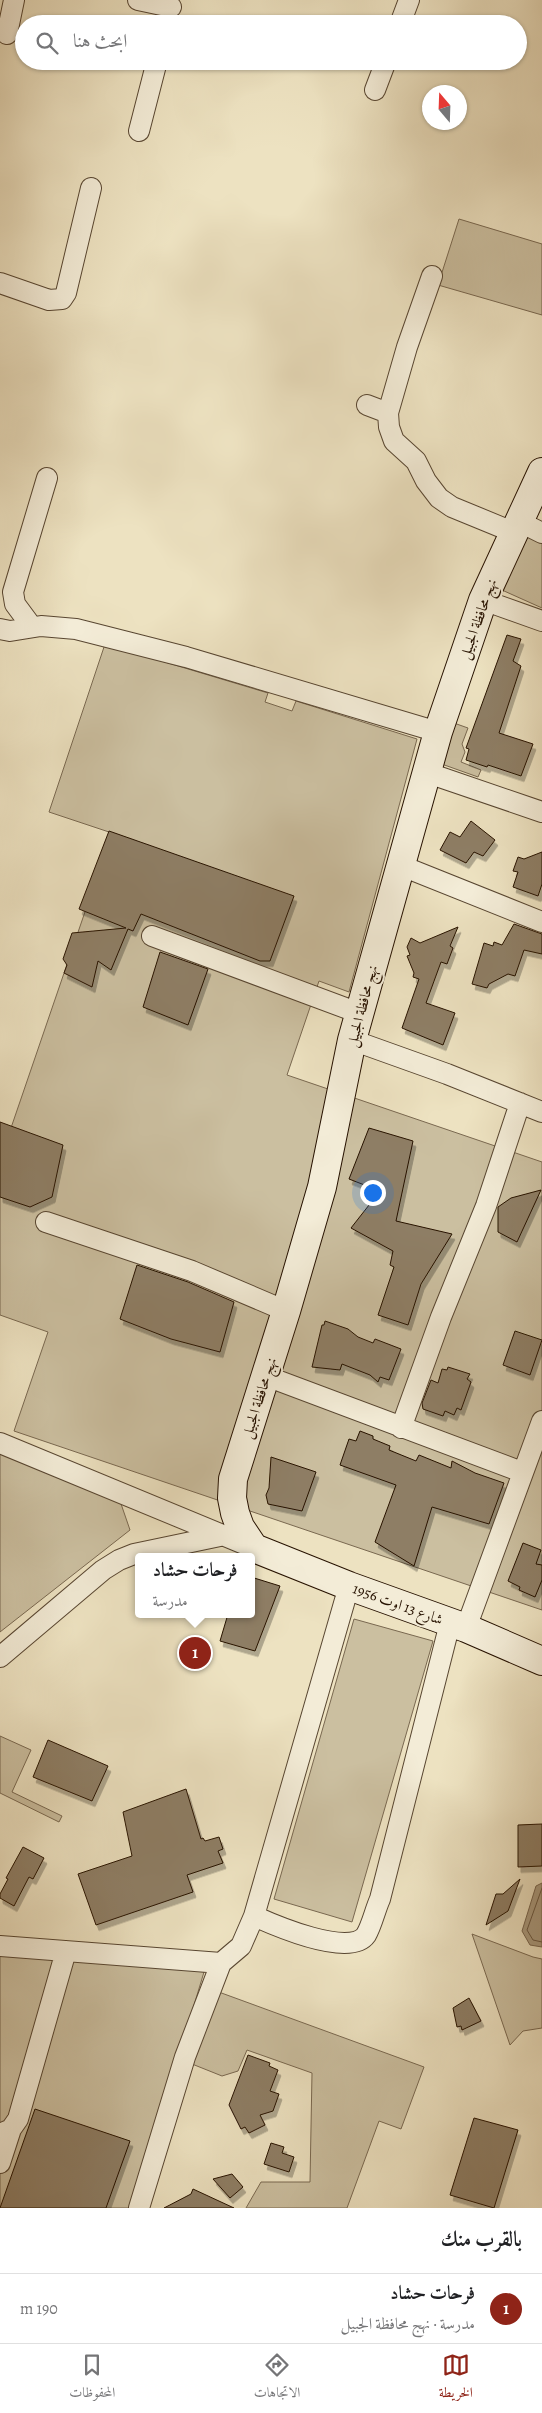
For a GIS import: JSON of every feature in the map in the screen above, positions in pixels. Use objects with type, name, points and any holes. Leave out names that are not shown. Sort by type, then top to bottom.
[{"type":"street","points":[[8,34],[14,0]]},
{"type":"street","points":[[138,0],[170,10]]},
{"type":"street","points":[[403,15],[409,0]]},
{"type":"street","points":[[139,131],[156,70]]},
{"type":"street","points":[[375,90],[383,70]]},
{"type":"street","points":[[0,283],[49,300],[62,299],[66,293],[91,188]]},
{"type":"street","points":[[432,276],[407,347],[388,413],[389,427],[394,441],[416,461],[426,481],[439,498],[452,507],[524,529]]},
{"type":"street","points":[[368,405],[388,413]]},
{"type":"street","name":"نهج محافظة الجبيل","points":[[254,1548],[240,1527],[232,1498],[234,1479],[322,1187],[352,1040],[438,732],[483,600],[524,529],[542,472]]},
{"type":"street","points":[[32,628],[15,604],[13,592],[47,478]]},
{"type":"street","points":[[483,600],[542,622]]},
{"type":"street","points":[[0,629],[10,631],[41,626],[76,629],[168,653],[438,732]]},
{"type":"street","points":[[428,772],[542,812]]},
{"type":"street","points":[[402,866],[542,922]]},
{"type":"street","points":[[152,936],[359,1013]]},
{"type":"street","points":[[352,1040],[447,1074],[542,1112]]},
{"type":"street","points":[[401,1428],[441,1318],[486,1206],[520,1104]]},
{"type":"street","points":[[46,1222],[192,1271],[286,1311]]},
{"type":"street","points":[[266,1376],[522,1472]]},
{"type":"street","points":[[254,1916],[278,1928],[334,1942],[352,1944],[365,1936],[380,1899],[458,1626],[542,1421]]},
{"type":"street","points":[[0,1443],[121,1492],[220,1536],[254,1548]]},
{"type":"street","points":[[148,1553],[220,1536]]},
{"type":"street","name":"شارع 13 اوت 1956","points":[[254,1548],[349,1586],[458,1626],[542,1661]]},
{"type":"street","points":[[0,1657],[119,1560],[135,1556]]},
{"type":"street","points":[[139,2208],[185,2057],[221,1963],[241,1946],[254,1916],[349,1586]]},
{"type":"street","points":[[0,1946],[221,1963]]},
{"type":"street","points":[[0,2163],[6,2132],[18,2119],[25,2099],[66,1950]]},
{"type":"shaded area","points":[[459,219],[542,244],[542,315],[438,285]]},
{"type":"shaded area","points":[[516,534],[542,537],[542,608],[493,586]]},
{"type":"shaded area","points":[[105,644],[268,693],[265,702],[292,711],[296,701],[417,739],[349,992],[319,981],[287,1075],[542,1162],[542,1610],[14,1431],[48,1332],[0,1315],[0,1160],[112,833],[49,812]]},
{"type":"shaded area","points":[[451,722],[468,728],[462,744],[465,752],[461,762],[481,770],[478,777],[436,762]]},
{"type":"shaded area","points":[[0,1444],[119,1498],[130,1530],[0,1632]]},
{"type":"shaded area","points":[[354,1619],[433,1641],[352,1922],[274,1899]]},
{"type":"shaded area","points":[[0,1736],[31,1750],[12,1792],[62,1816],[59,1822],[0,1793]]},
{"type":"shaded area","points":[[472,1934],[542,1959],[542,2028],[523,2031],[510,2045]]},
{"type":"shaded area","points":[[0,1944],[93,1944],[204,1972],[133,2208],[0,2208]]},
{"type":"shaded area","points":[[216,1991],[424,2067],[401,2129],[379,2121],[347,2208],[246,2208],[261,2182],[310,2182],[312,2073],[247,2050],[238,2071],[222,2076],[187,2062]]},
{"type":"water","points":[[542,1883],[542,1947],[530,1945],[522,1931],[536,1886]]},
{"type":"building","points":[[507,635],[521,639],[513,661],[521,666],[499,733],[533,744],[521,776],[466,760],[469,749],[466,748]]},
{"type":"building","points":[[471,821],[495,840],[483,856],[474,852],[466,863],[440,850],[450,832],[460,837]]},
{"type":"building","points":[[109,831],[294,896],[270,961],[260,961],[141,914],[133,931],[128,929],[111,970],[98,961],[92,987],[64,973],[67,965],[63,959],[72,933],[126,928],[79,909]]},
{"type":"building","points":[[542,852],[542,884],[538,896],[513,887],[518,872],[513,871],[518,857],[524,859]]},
{"type":"building","points":[[514,924],[542,934],[542,954],[524,950],[515,976],[508,974],[489,984],[487,988],[472,984],[484,943],[493,946],[494,942],[502,945]]},
{"type":"building","points":[[458,927],[450,946],[453,948],[447,964],[441,962],[426,1003],[455,1013],[443,1045],[402,1028],[419,979],[413,977],[414,973],[407,956],[410,955],[407,947],[411,938],[420,943]]},
{"type":"building","points":[[160,952],[208,969],[188,1025],[143,1007]]},
{"type":"building","points":[[0,1122],[63,1145],[52,1197],[30,1207],[0,1197]]},
{"type":"building","points":[[369,1128],[413,1141],[396,1221],[452,1234],[421,1284],[408,1325],[378,1315],[394,1267],[390,1265],[393,1251],[351,1228],[380,1191],[349,1179]]},
{"type":"building","points":[[541,1190],[517,1242],[498,1232],[498,1207],[511,1198]]},
{"type":"building","points":[[137,1265],[188,1282],[234,1302],[220,1352],[171,1339],[120,1319]]},
{"type":"building","points":[[325,1321],[348,1329],[358,1337],[373,1343],[375,1339],[401,1349],[389,1380],[380,1377],[378,1382],[370,1375],[342,1364],[340,1370],[312,1367],[322,1325],[324,1325]]},
{"type":"building","points":[[515,1331],[542,1340],[530,1375],[503,1365]]},
{"type":"building","points":[[448,1367],[470,1374],[467,1379],[471,1382],[461,1410],[457,1408],[454,1415],[445,1411],[443,1416],[423,1409],[422,1403],[431,1380],[438,1383],[442,1369],[447,1370]]},
{"type":"building","points":[[360,1431],[390,1446],[389,1450],[416,1461],[419,1455],[451,1468],[452,1461],[475,1473],[504,1483],[489,1524],[432,1507],[414,1566],[375,1542],[396,1485],[340,1465],[349,1439],[356,1441]]},
{"type":"building","points":[[271,1457],[316,1472],[302,1511],[268,1504],[266,1495],[269,1488]]},
{"type":"building","points":[[523,1543],[541,1550],[536,1564],[542,1565],[542,1580],[535,1597],[519,1590],[520,1587],[508,1581]]},
{"type":"building","points":[[255,1578],[280,1586],[255,1651],[220,1641],[227,1618],[255,1618]]},
{"type":"building","points":[[48,1740],[108,1766],[92,1801],[33,1777]]},
{"type":"building","points":[[186,1789],[201,1839],[203,1838],[205,1841],[219,1837],[223,1849],[218,1851],[223,1863],[187,1875],[193,1892],[96,1925],[78,1874],[132,1856],[123,1812]]},
{"type":"building","points":[[542,1824],[542,1866],[518,1867],[518,1825]]},
{"type":"building","points":[[23,1847],[44,1858],[33,1879],[29,1877],[14,1906],[0,1898],[0,1894],[8,1879],[6,1878]]},
{"type":"building","points":[[520,1879],[508,1911],[486,1925],[496,1894],[503,1894]]},
{"type":"building","points":[[469,1998],[481,2021],[462,2030],[461,2026],[457,2027],[453,2008]]},
{"type":"building","points":[[248,2055],[270,2063],[269,2066],[278,2070],[270,2091],[279,2094],[273,2111],[260,2115],[265,2125],[249,2133],[245,2127],[241,2129],[229,2105]]},
{"type":"building","points":[[35,2109],[130,2141],[106,2208],[0,2208]]},
{"type":"building","points":[[474,2118],[518,2130],[494,2208],[450,2195]]},
{"type":"building","points":[[271,2143],[284,2147],[282,2153],[294,2157],[289,2172],[264,2164]]},
{"type":"building","points":[[232,2174],[243,2187],[230,2198],[213,2179]]},
{"type":"building","points":[[193,2189],[234,2208],[164,2208],[191,2194]]},
{"type":"place","name":"فرحات حشاد","points":[[195,1653]]}]
